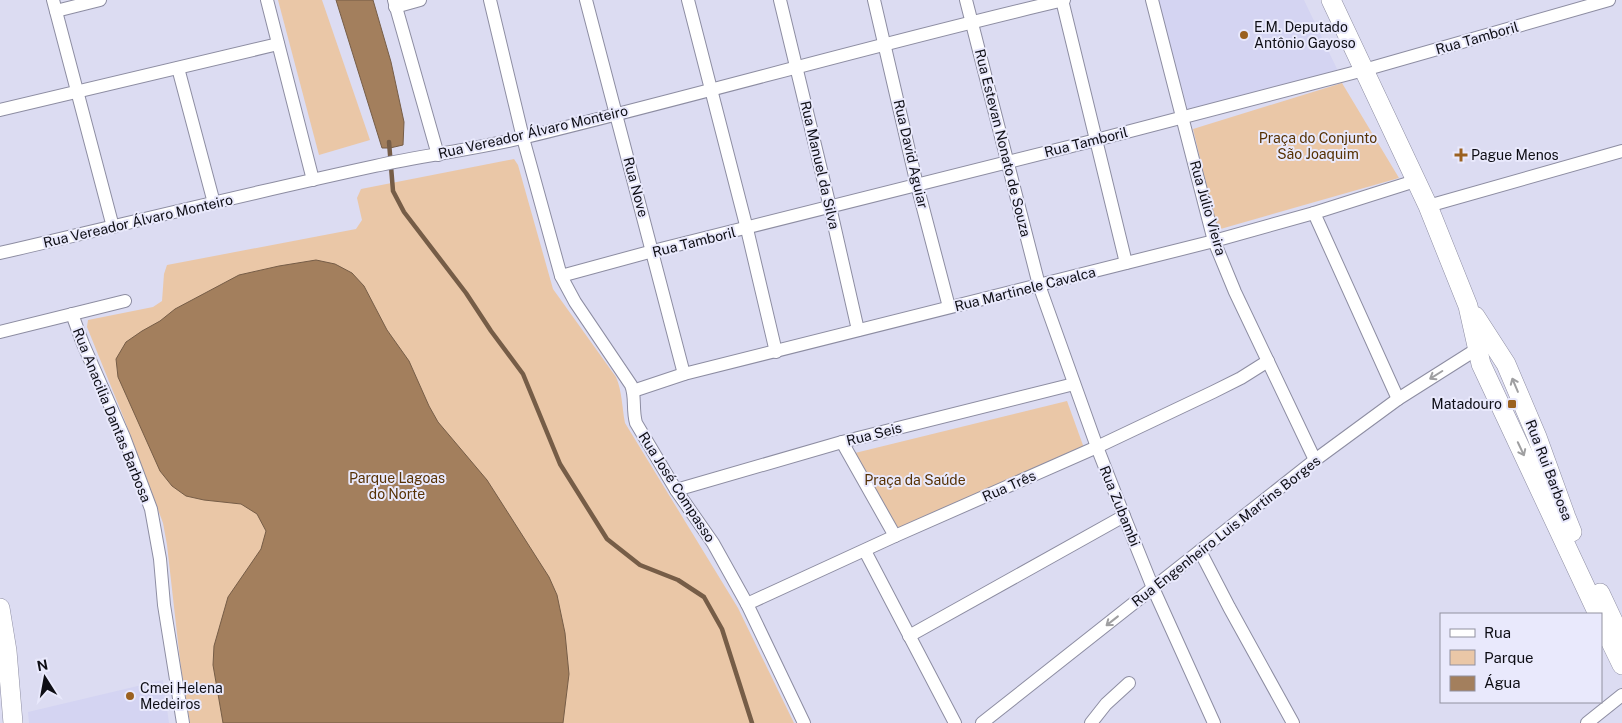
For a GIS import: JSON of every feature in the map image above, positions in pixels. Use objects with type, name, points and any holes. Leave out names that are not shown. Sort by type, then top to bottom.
[{"type":"street","points":[[100,0],[55,5],[113,227]]},
{"type":"street","points":[[267,0],[313,180]]},
{"type":"street","points":[[420,0],[394,3],[438,155]]},
{"type":"street","points":[[490,0],[523,138]]},
{"type":"street","name":"Rua Nove","points":[[586,0],[684,374]]},
{"type":"street","points":[[688,0],[747,228],[776,352]]},
{"type":"street","name":"Rua Manuel da Silva","points":[[780,0],[858,330]]},
{"type":"street","name":"Rua David Aguiar","points":[[874,0],[886,45],[917,185],[949,307]]},
{"type":"street","name":"Rua Estevan Nonato de Souza","points":[[966,0],[1039,285]]},
{"type":"street","points":[[1063,0],[1126,263]]},
{"type":"street","name":"Rua Vereador Álvaro Monteiro","points":[[1,250],[113,227],[379,165],[523,138],[1063,0]]},
{"type":"street","name":"Rua Júlio Vieira","points":[[1152,0],[1214,241],[1234,292],[1315,460]]},
{"type":"street","name":"Rua Rui Barbosa","points":[[1331,0],[1428,206],[1468,306],[1481,364],[1598,613]]},
{"type":"street","name":"Rua Tamboril","points":[[562,276],[653,251],[1096,140],[1364,70],[1609,0]]},
{"type":"street","points":[[0,110],[278,44]]},
{"type":"street","points":[[178,68],[214,203]]},
{"type":"street","name":"Rua José Compasso","points":[[523,138],[562,276],[575,302],[627,379],[633,391],[633,412],[636,423],[676,490],[713,543],[747,604],[804,723]]},
{"type":"street","points":[[1428,206],[1622,151]]},
{"type":"street","name":"Rua Martinele Cavalca","points":[[633,391],[684,374],[1214,241],[1314,213],[1415,181]]},
{"type":"street","points":[[1314,213],[1398,399]]},
{"type":"street","name":"Rua Zubambi","points":[[1039,285],[1097,447],[1124,516],[1153,588],[1214,723]]},
{"type":"street","points":[[0,332],[125,301]]},
{"type":"street","name":"Rua Rui Barbosa","points":[[1468,306],[1506,364],[1537,436],[1566,516],[1622,640]]},
{"type":"street","name":"Rua Anacilia Dantas Barbosa","points":[[72,314],[151,509],[160,559],[165,614],[182,723]]},
{"type":"street","name":"Rua Engenheiro Luis Martins Borges","points":[[982,723],[1315,460],[1398,399],[1478,349]]},
{"type":"street","name":"Rua Três","points":[[747,604],[1097,447],[1227,385],[1268,361]]},
{"type":"street","name":"Rua Seis","points":[[676,490],[842,442],[1074,384]]},
{"type":"street","points":[[842,442],[895,536]]},
{"type":"street","points":[[909,636],[1124,516]]},
{"type":"street","points":[[865,551],[954,723]]},
{"type":"street","points":[[1200,551],[1293,723]]},
{"type":"street","points":[[0,608],[7,651],[14,723]]},
{"type":"street","points":[[1602,622],[1622,665]]},
{"type":"street","points":[[1092,723],[1106,704],[1129,683]]},
{"type":"street","points":[[1587,723],[1622,695]]},
{"type":"shaded area","name":"E.M. Deputado Antônio Gayoso","points":[[1158,0],[1304,0],[1338,71],[1188,110]]},
{"type":"shaded area","name":"Cmei Helena Medeiros","points":[[163,680],[169,723],[29,723],[28,712]]},
{"type":"green space","points":[[278,0],[322,0],[370,140],[319,155]]},
{"type":"green space","name":"Praça do Conjunto São Joaquim","points":[[1342,83],[1399,178],[1217,230],[1193,129]]},
{"type":"green space","name":"Parque Lagoas do Norte","points":[[514,159],[518,165],[553,289],[616,377],[621,393],[625,423],[738,608],[794,723],[190,723],[181,669],[163,523],[87,327],[88,320],[153,307],[162,301],[164,274],[167,265],[356,229],[362,220],[357,198],[361,189]]},
{"type":"green space","name":"Praça da Saúde","points":[[1067,401],[1084,448],[896,531],[855,453]]},
{"type":"water","points":[[336,0],[373,0],[391,62],[404,122],[403,145],[382,148]]},
{"type":"water","points":[[316,260],[335,264],[352,273],[364,286],[387,330],[409,361],[438,422],[487,480],[549,577],[557,595],[565,633],[569,674],[563,723],[223,723],[213,665],[214,646],[228,597],[261,549],[266,531],[257,514],[241,504],[186,496],[172,486],[160,471],[118,377],[116,359],[126,342],[142,331],[160,321],[175,309],[239,275]]},
{"type":"waterway","points":[[389,142],[393,191],[404,212],[466,293],[523,374],[560,464],[607,539],[640,565],[678,580],[704,597],[722,629],[752,723]]},
{"type":"place","name":"E.M. Deputado Antônio Gayoso","points":[[1244,35]]},
{"type":"place","name":"Pague Menos","points":[[1461,155]]},
{"type":"place","name":"Matadouro","points":[[1512,404]]},
{"type":"place","name":"Cmei Helena Medeiros","points":[[130,696]]}]
